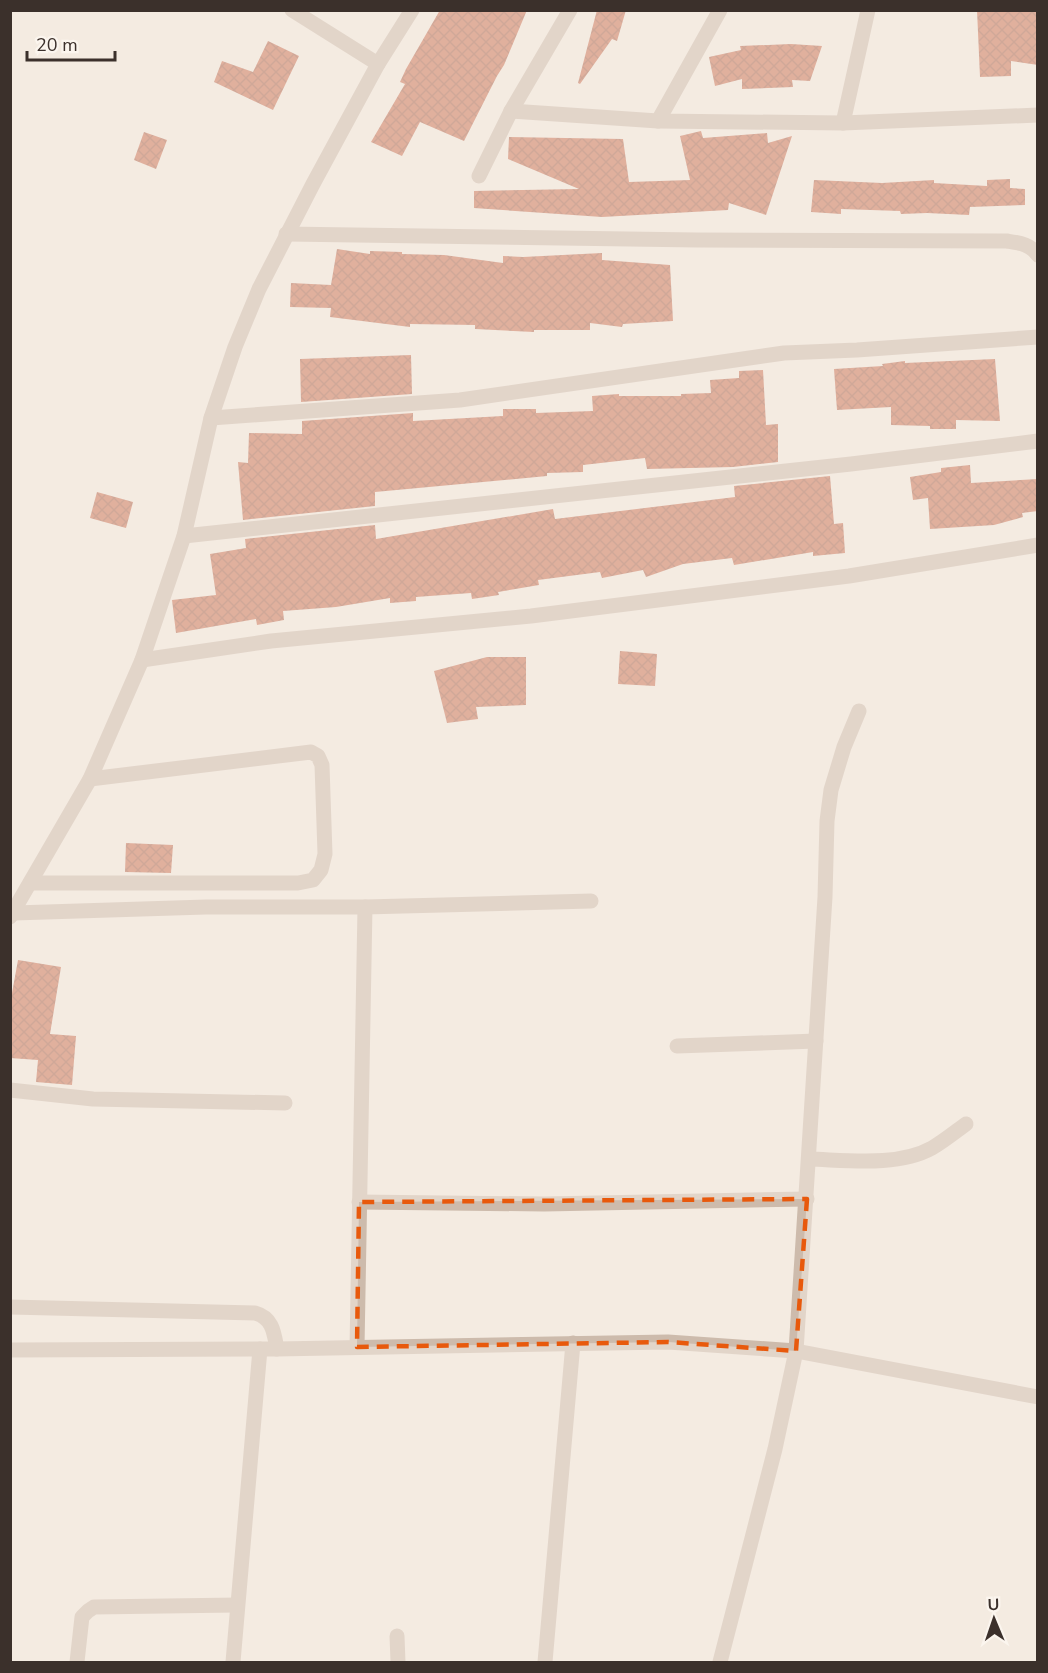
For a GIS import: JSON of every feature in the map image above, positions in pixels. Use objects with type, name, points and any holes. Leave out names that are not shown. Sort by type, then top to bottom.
[{"type":"street","points":[[292,10],[378,64]]},
{"type":"street","points":[[12,915],[90,779],[142,660],[184,536],[210,418],[235,347],[259,289],[286,234],[378,64],[412,10]]},
{"type":"street","points":[[479,176],[511,111],[570,10]]},
{"type":"street","points":[[658,121],[720,10]]},
{"type":"street","points":[[843,123],[868,10]]},
{"type":"street","points":[[511,111],[658,121],[843,123],[1038,114]]},
{"type":"street","points":[[286,234],[697,240],[1007,241],[1023,243],[1033,248],[1038,255]]},
{"type":"street","points":[[210,418],[460,400],[784,353],[869,350],[1038,336]]},
{"type":"street","points":[[184,536],[839,465],[1038,441]]},
{"type":"street","points":[[142,660],[271,641],[531,616],[849,576],[1038,545]]},
{"type":"street","points":[[720,1662],[775,1449],[796,1351],[825,897],[827,821],[831,790],[843,747],[859,711]]},
{"type":"street","points":[[30,883],[298,883],[313,880],[321,870],[325,854],[322,765],[318,756],[311,752],[90,779]]},
{"type":"street","points":[[12,915],[206,907],[365,907],[591,901]]},
{"type":"street","points":[[357,1347],[365,907]]},
{"type":"street","points":[[677,1046],[816,1041]]},
{"type":"street","points":[[10,1090],[93,1099],[285,1103]]},
{"type":"street","points":[[809,1159],[870,1161],[907,1157],[931,1149],[966,1124]]},
{"type":"street","points":[[359,1202],[544,1204],[807,1199]]},
{"type":"street","points":[[10,1307],[255,1313],[264,1316],[269,1322],[274,1331],[277,1349]]},
{"type":"street","points":[[10,1350],[277,1349],[668,1342],[796,1351],[1038,1397]]},
{"type":"street","points":[[545,1662],[573,1343]]},
{"type":"street","points":[[233,1662],[260,1349]]},
{"type":"street","points":[[77,1662],[82,1617],[94,1607],[237,1605]]},
{"type":"street","points":[[397,1636],[398,1662]]},
{"type":"highlighted area","points":[[807,1199],[796,1351],[668,1342],[357,1347],[359,1202]]},
{"type":"building","points":[[440,10],[527,10],[504,65],[464,141],[420,122],[402,156],[371,142],[405,84],[400,82],[406,69]]},
{"type":"building","points":[[597,10],[626,10],[617,41],[612,39],[580,84],[578,83]]},
{"type":"building","points":[[977,10],[1038,10],[1038,65],[1011,61],[1011,76],[980,77]]},
{"type":"building","points":[[268,41],[299,56],[273,110],[214,82],[222,61],[253,72]]},
{"type":"building","points":[[791,44],[822,46],[810,81],[792,80],[793,87],[742,89],[742,79],[715,86],[709,57],[741,50],[740,46]]},
{"type":"building","points":[[701,131],[703,138],[767,133],[768,143],[792,136],[766,215],[729,203],[728,210],[602,217],[474,208],[474,191],[579,189],[508,159],[509,137],[623,139],[629,182],[690,180],[680,136]]},
{"type":"building","points":[[144,132],[167,140],[156,169],[134,160]]},
{"type":"building","points":[[1010,179],[1010,188],[1025,189],[1025,205],[970,207],[969,215],[901,214],[900,211],[841,209],[841,214],[811,212],[814,180],[882,183],[934,180],[934,183],[987,186],[987,180]]},
{"type":"building","points":[[337,249],[370,254],[370,251],[444,255],[503,263],[503,256],[602,253],[602,260],[670,265],[673,321],[623,324],[622,327],[590,323],[590,330],[534,330],[534,332],[475,329],[475,325],[410,324],[410,327],[330,317],[331,308],[290,307],[291,283],[331,285]]},
{"type":"building","points":[[411,355],[412,394],[301,402],[300,359]]},
{"type":"building","points":[[995,359],[1000,421],[956,420],[956,429],[930,429],[930,426],[891,425],[891,407],[837,410],[834,369],[883,366],[882,364],[905,361],[905,363]]},
{"type":"building","points":[[763,370],[766,425],[778,424],[778,462],[733,467],[647,469],[645,458],[583,465],[583,472],[547,473],[547,476],[375,492],[375,506],[243,520],[238,462],[248,463],[249,433],[302,434],[302,421],[413,413],[413,421],[503,416],[503,409],[536,409],[536,413],[593,411],[592,396],[619,394],[619,396],[681,396],[681,394],[711,393],[710,380],[739,378],[739,371]]},
{"type":"building","points":[[970,465],[971,483],[1038,479],[1038,511],[1022,513],[1023,517],[994,525],[930,529],[928,498],[913,500],[910,477],[941,472],[941,468]]},
{"type":"building","points":[[830,476],[834,524],[843,523],[845,553],[813,556],[813,552],[734,565],[732,558],[683,564],[646,577],[643,570],[602,578],[600,572],[538,580],[539,585],[472,599],[471,593],[416,597],[416,601],[390,603],[390,598],[336,607],[283,611],[284,620],[257,625],[256,619],[176,633],[172,600],[216,595],[210,554],[246,548],[245,539],[375,525],[376,539],[553,509],[555,519],[735,497],[734,486]]},
{"type":"building","points":[[97,492],[133,502],[126,528],[90,518]]},
{"type":"building","points":[[620,651],[657,654],[655,686],[618,684]]},
{"type":"building","points":[[487,657],[526,657],[526,705],[476,707],[478,719],[447,723],[434,671]]},
{"type":"building","points":[[126,843],[173,845],[171,873],[125,872]]},
{"type":"building","points":[[18,960],[61,967],[50,1034],[76,1036],[72,1085],[36,1082],[38,1060],[10,1058],[10,1004]]}]
